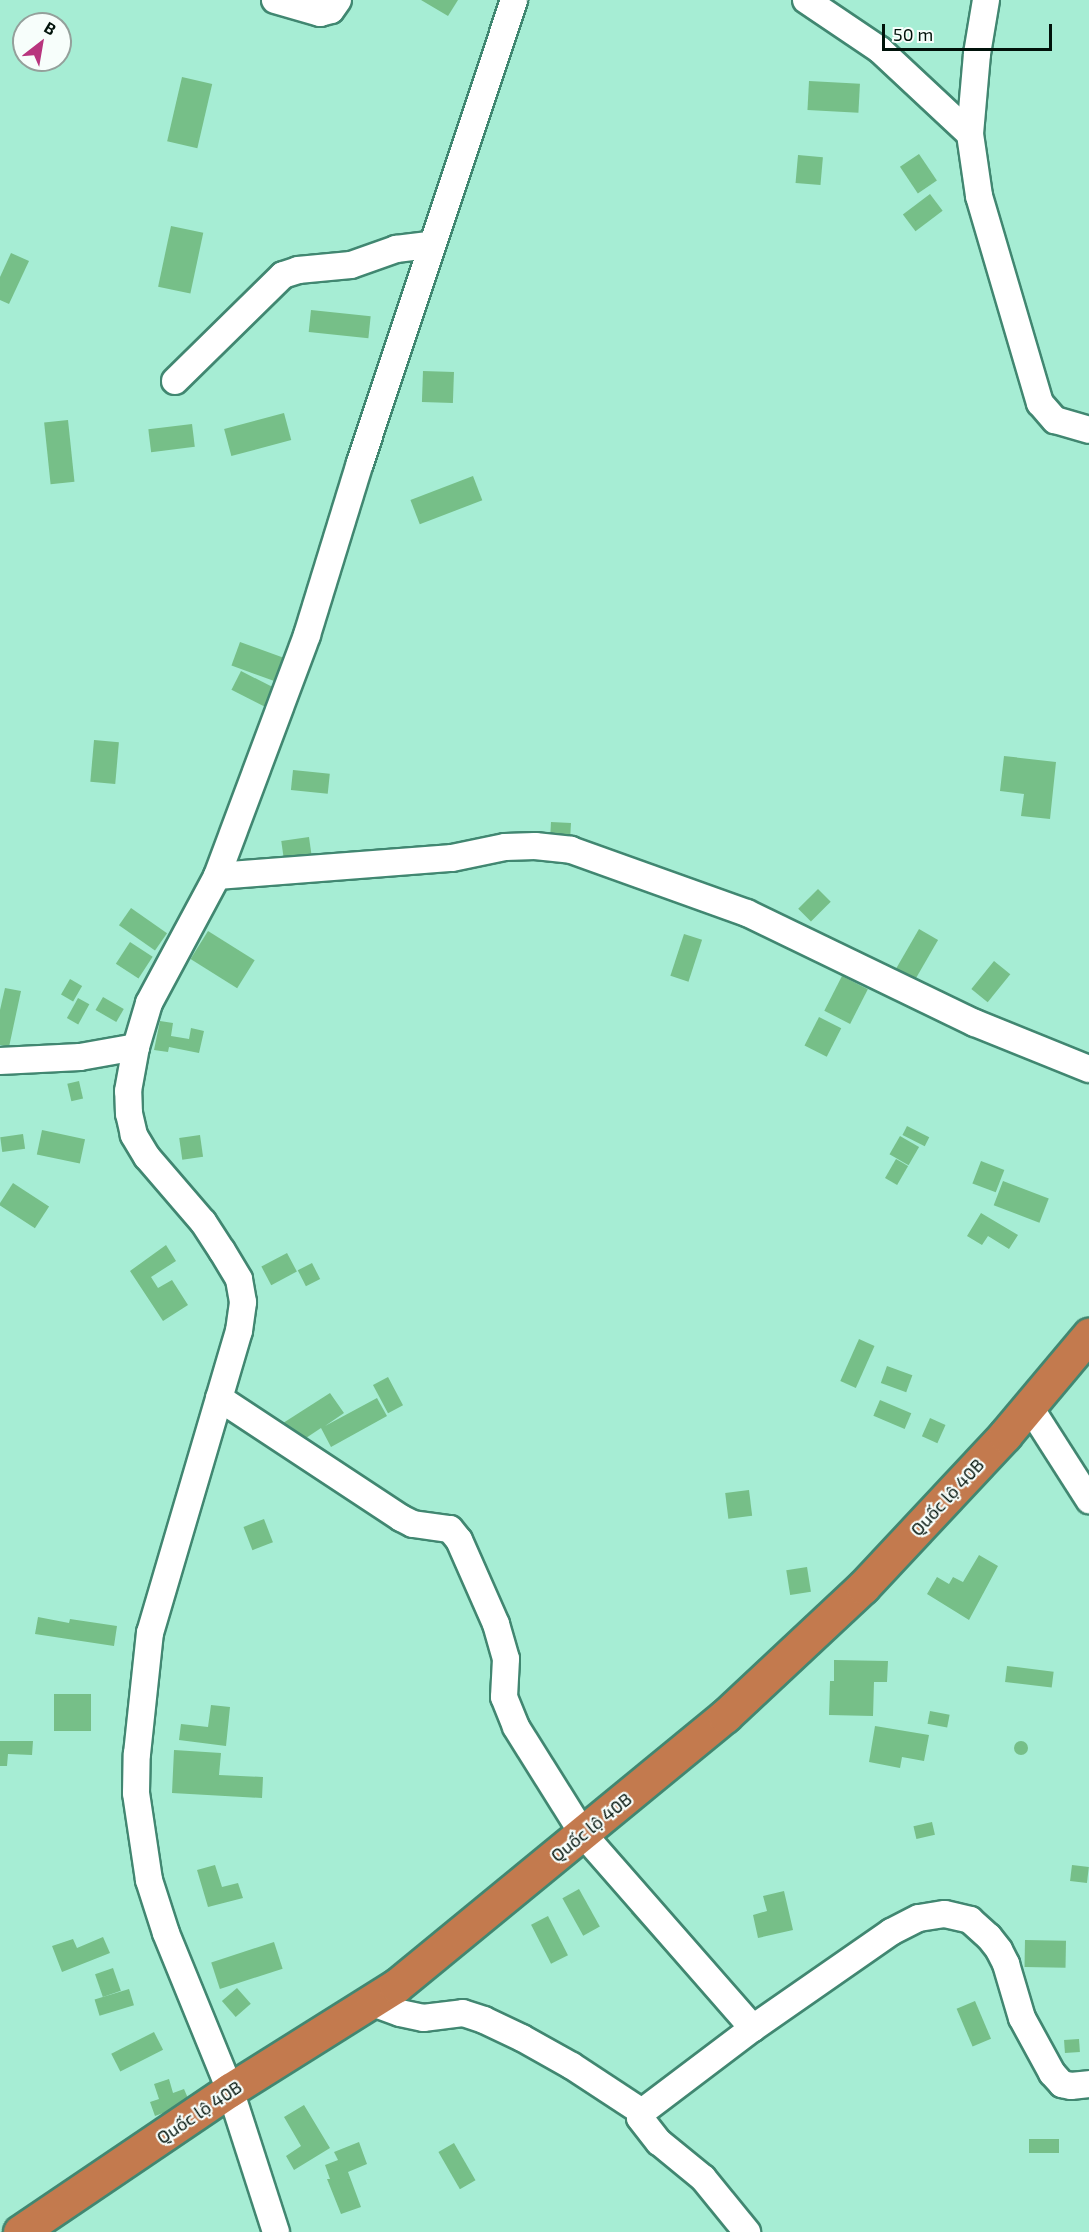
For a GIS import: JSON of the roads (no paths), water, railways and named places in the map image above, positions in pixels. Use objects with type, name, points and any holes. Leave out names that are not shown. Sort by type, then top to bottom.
[{"type":"highway","name":"Quốc lộ 40B","points":[[20,2232],[230,2090],[396,1986],[725,1716],[863,1587],[1005,1435],[1089,1335]]},
{"type":"street","points":[[274,0],[320,13],[331,10],[339,0]]},
{"type":"street","points":[[276,2232],[230,2090],[166,1933],[141,1838],[136,1793],[137,1754],[150,1633],[239,1331],[243,1302],[239,1279],[203,1222],[147,1157],[134,1135],[129,1114],[128,1091],[136,1047],[149,1004],[217,876],[307,635],[432,245],[514,0]]},
{"type":"street","points":[[806,0],[880,50],[970,134]]},
{"type":"street","points":[[986,0],[976,54],[970,134],[979,196],[1040,403],[1055,420],[1089,430]]},
{"type":"street","points":[[175,381],[283,275],[298,270],[351,265],[396,249],[432,245]]},
{"type":"street","points":[[217,876],[452,858],[505,847],[535,846],[571,850],[747,913],[975,1023],[1089,1069]]},
{"type":"street","points":[[0,1061],[80,1057],[136,1047]]},
{"type":"street","points":[[219,1398],[401,1518],[413,1524],[439,1526],[450,1530],[459,1540],[496,1624],[506,1659],[504,1697],[516,1727],[583,1834],[753,2028]]},
{"type":"street","points":[[1029,1406],[1089,1500]]},
{"type":"street","points":[[747,2232],[693,2168],[659,2142],[641,2123],[642,2112],[753,2028],[891,1932],[919,1918],[945,1914],[970,1920],[989,1937],[1006,1964],[1022,2018],[1052,2073],[1062,2084],[1071,2086],[1089,2084]]},
{"type":"street","points":[[370,2002],[400,2013],[423,2018],[463,2013],[484,2020],[572,2066],[642,2112]]}]
